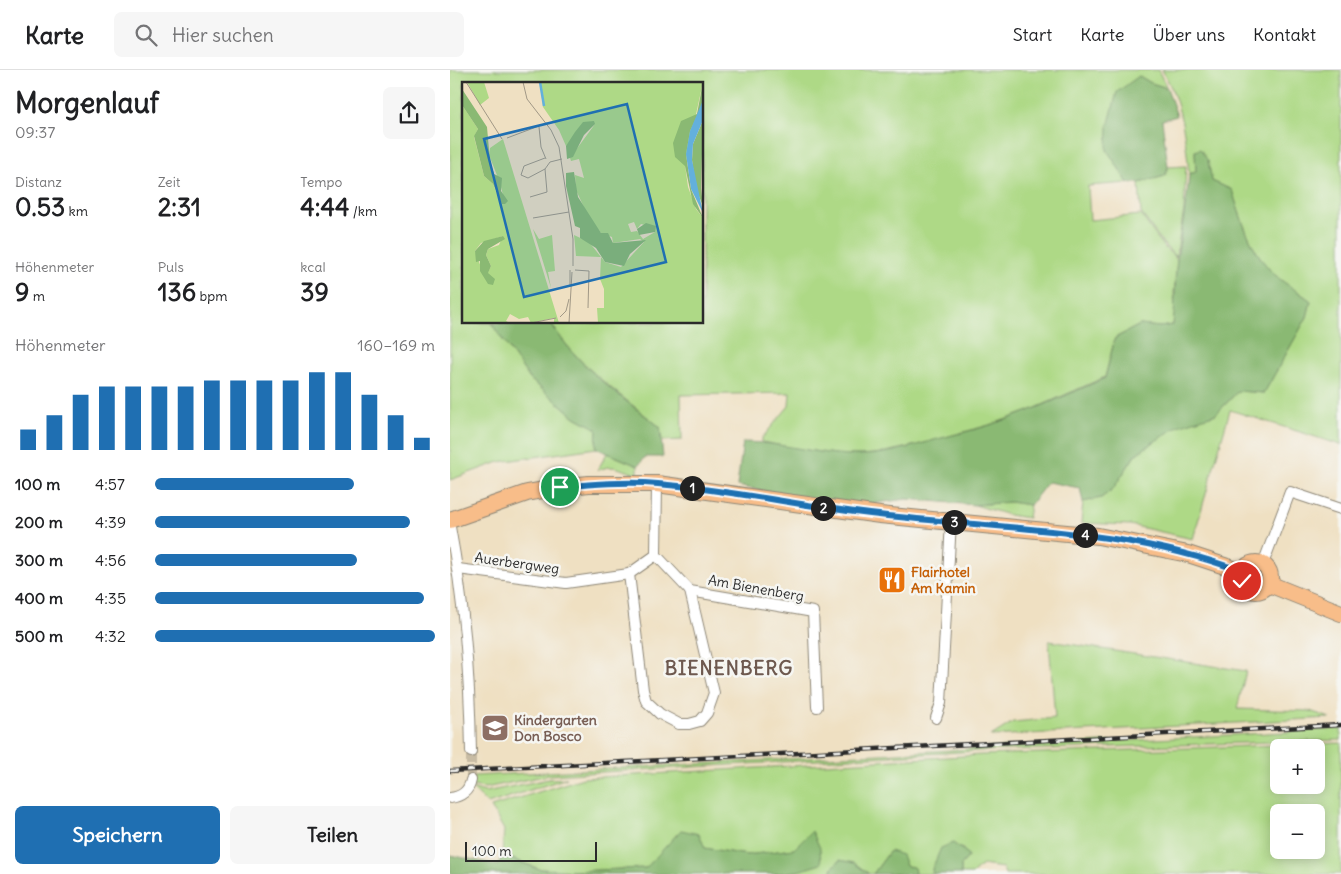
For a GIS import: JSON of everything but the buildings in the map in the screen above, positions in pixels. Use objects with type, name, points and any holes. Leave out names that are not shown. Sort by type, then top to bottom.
[{"type":"main road","points":[[450,520],[527,493],[560,487],[589,484],[657,484],[871,514],[1098,536],[1188,554],[1243,572]]},
{"type":"main road","points":[[1254,563],[1263,564],[1269,571],[1271,580],[1269,584],[1261,591],[1248,589],[1242,581],[1243,572],[1249,565],[1254,563]]},
{"type":"main road","points":[[1269,584],[1341,613]]},
{"type":"street","points":[[656,555],[657,484]]},
{"type":"street","points":[[1263,564],[1290,492],[1341,509]]},
{"type":"street","points":[[936,718],[941,703],[951,522]]},
{"type":"street","points":[[450,527],[458,569],[470,707],[471,752]]},
{"type":"street","name":"Auerbergweg","points":[[458,569],[566,583],[628,574],[656,555]]},
{"type":"street","name":"Am Bienenberg","points":[[656,555],[690,591],[813,612],[817,707]]},
{"type":"street","points":[[628,574],[646,701],[660,714],[679,724],[700,721],[707,713],[714,693],[690,591]]},
{"type":"street","points":[[450,798],[456,798],[465,792],[471,780]]},
{"type":"green space","points":[[450,70],[1158,70],[1167,88],[1151,83],[1139,76],[1107,149],[1128,183],[1088,186],[1090,220],[1141,215],[1164,247],[1177,259],[1173,325],[1160,327],[1140,325],[1115,338],[1105,377],[1029,411],[993,424],[917,445],[862,455],[841,455],[762,442],[762,438],[789,406],[790,393],[681,395],[682,440],[662,441],[660,427],[587,367],[562,339],[552,324],[704,324],[704,82],[462,82],[462,324],[492,324],[530,379],[575,417],[597,429],[596,448],[499,462],[450,480]]},
{"type":"green space","points":[[1162,70],[1341,70],[1341,445],[1230,410],[1193,539],[1130,525],[1081,523],[1083,502],[1101,498],[1113,489],[1136,454],[1178,425],[1216,414],[1238,391],[1264,393],[1307,317],[1311,301],[1279,278],[1263,261],[1247,233],[1232,190],[1212,181],[1208,161],[1195,151],[1196,172],[1189,174],[1182,121],[1174,94]]},
{"type":"green space","points":[[1139,76],[1151,83],[1167,88],[1177,116],[1162,120],[1168,167],[1165,176],[1139,183],[1128,183],[1107,150],[1108,127],[1117,92]]},
{"type":"green space","points":[[1200,149],[1208,161],[1212,181],[1232,190],[1247,233],[1263,261],[1279,278],[1311,301],[1307,317],[1264,393],[1238,391],[1216,414],[1178,426],[1136,454],[1113,489],[1101,498],[1083,502],[1080,488],[1048,482],[1030,505],[1010,502],[975,505],[907,499],[861,505],[808,499],[737,486],[743,442],[773,444],[845,455],[870,455],[890,452],[1007,419],[1105,378],[1115,338],[1140,325],[1160,327],[1173,325],[1176,267],[1189,174],[1196,172],[1195,151]]},
{"type":"green space","points":[[1186,166],[1184,210],[1176,257],[1165,246],[1141,213],[1139,183],[1165,176],[1168,167]]},
{"type":"green space","points":[[492,324],[552,324],[562,339],[587,367],[615,392],[660,427],[663,457],[645,457],[638,466],[596,448],[597,429],[575,417],[530,379]]},
{"type":"green space","points":[[607,453],[638,466],[638,474],[613,467],[597,471]]},
{"type":"green space","points":[[1010,502],[1030,505],[1028,518],[1009,515],[975,505]]},
{"type":"green space","points":[[1049,641],[1246,671],[1237,709],[1310,711],[1330,718],[991,736],[1013,722],[1055,718]]},
{"type":"green space","points":[[1341,729],[1341,740],[1270,739],[1270,742],[978,751],[549,775],[485,788],[472,786],[473,776]]},
{"type":"green space","points":[[1341,743],[1341,874],[1005,874],[1003,868],[982,865],[972,874],[961,874],[961,865],[968,857],[962,848],[932,869],[933,874],[915,874],[914,867],[906,866],[890,851],[873,874],[869,874],[854,863],[833,867],[831,874],[774,874],[798,871],[794,849],[747,855],[704,848],[681,830],[647,868],[576,871],[539,869],[502,855],[504,830],[491,807],[583,778],[981,755],[1270,745],[1270,794],[1325,794],[1325,744]]},
{"type":"green space","points":[[567,778],[488,804],[471,788],[485,792],[549,779]]},
{"type":"green space","points":[[681,830],[699,834],[705,848],[747,855],[794,849],[812,831],[820,848],[821,864],[798,871],[774,874],[450,874],[450,855],[498,865],[502,855],[539,869],[576,871],[646,868]]},
{"type":"green space","points":[[953,843],[967,853],[968,857],[961,865],[961,874],[933,874],[932,869],[941,848]]},
{"type":"green space","points":[[890,851],[902,855],[906,866],[914,867],[915,874],[873,874]]},
{"type":"green space","points":[[840,860],[854,863],[869,874],[831,874],[833,867]]},
{"type":"tunnel","points":[[471,752],[471,780]]},
{"type":"railway","points":[[450,771],[1341,725]]},
{"type":"place","name":"Flairhotel Am Kamin","points":[[892,580]]},
{"type":"place","name":"Kindergarten Don Bosco","points":[[495,728]]},
{"type":"district","name":"BIENENBERG","points":[[729,668]]},
{"type":"route","points":[[560,487],[589,484],[657,484],[880,515],[1098,536],[1188,554],[1243,572],[1242,581]]}]
